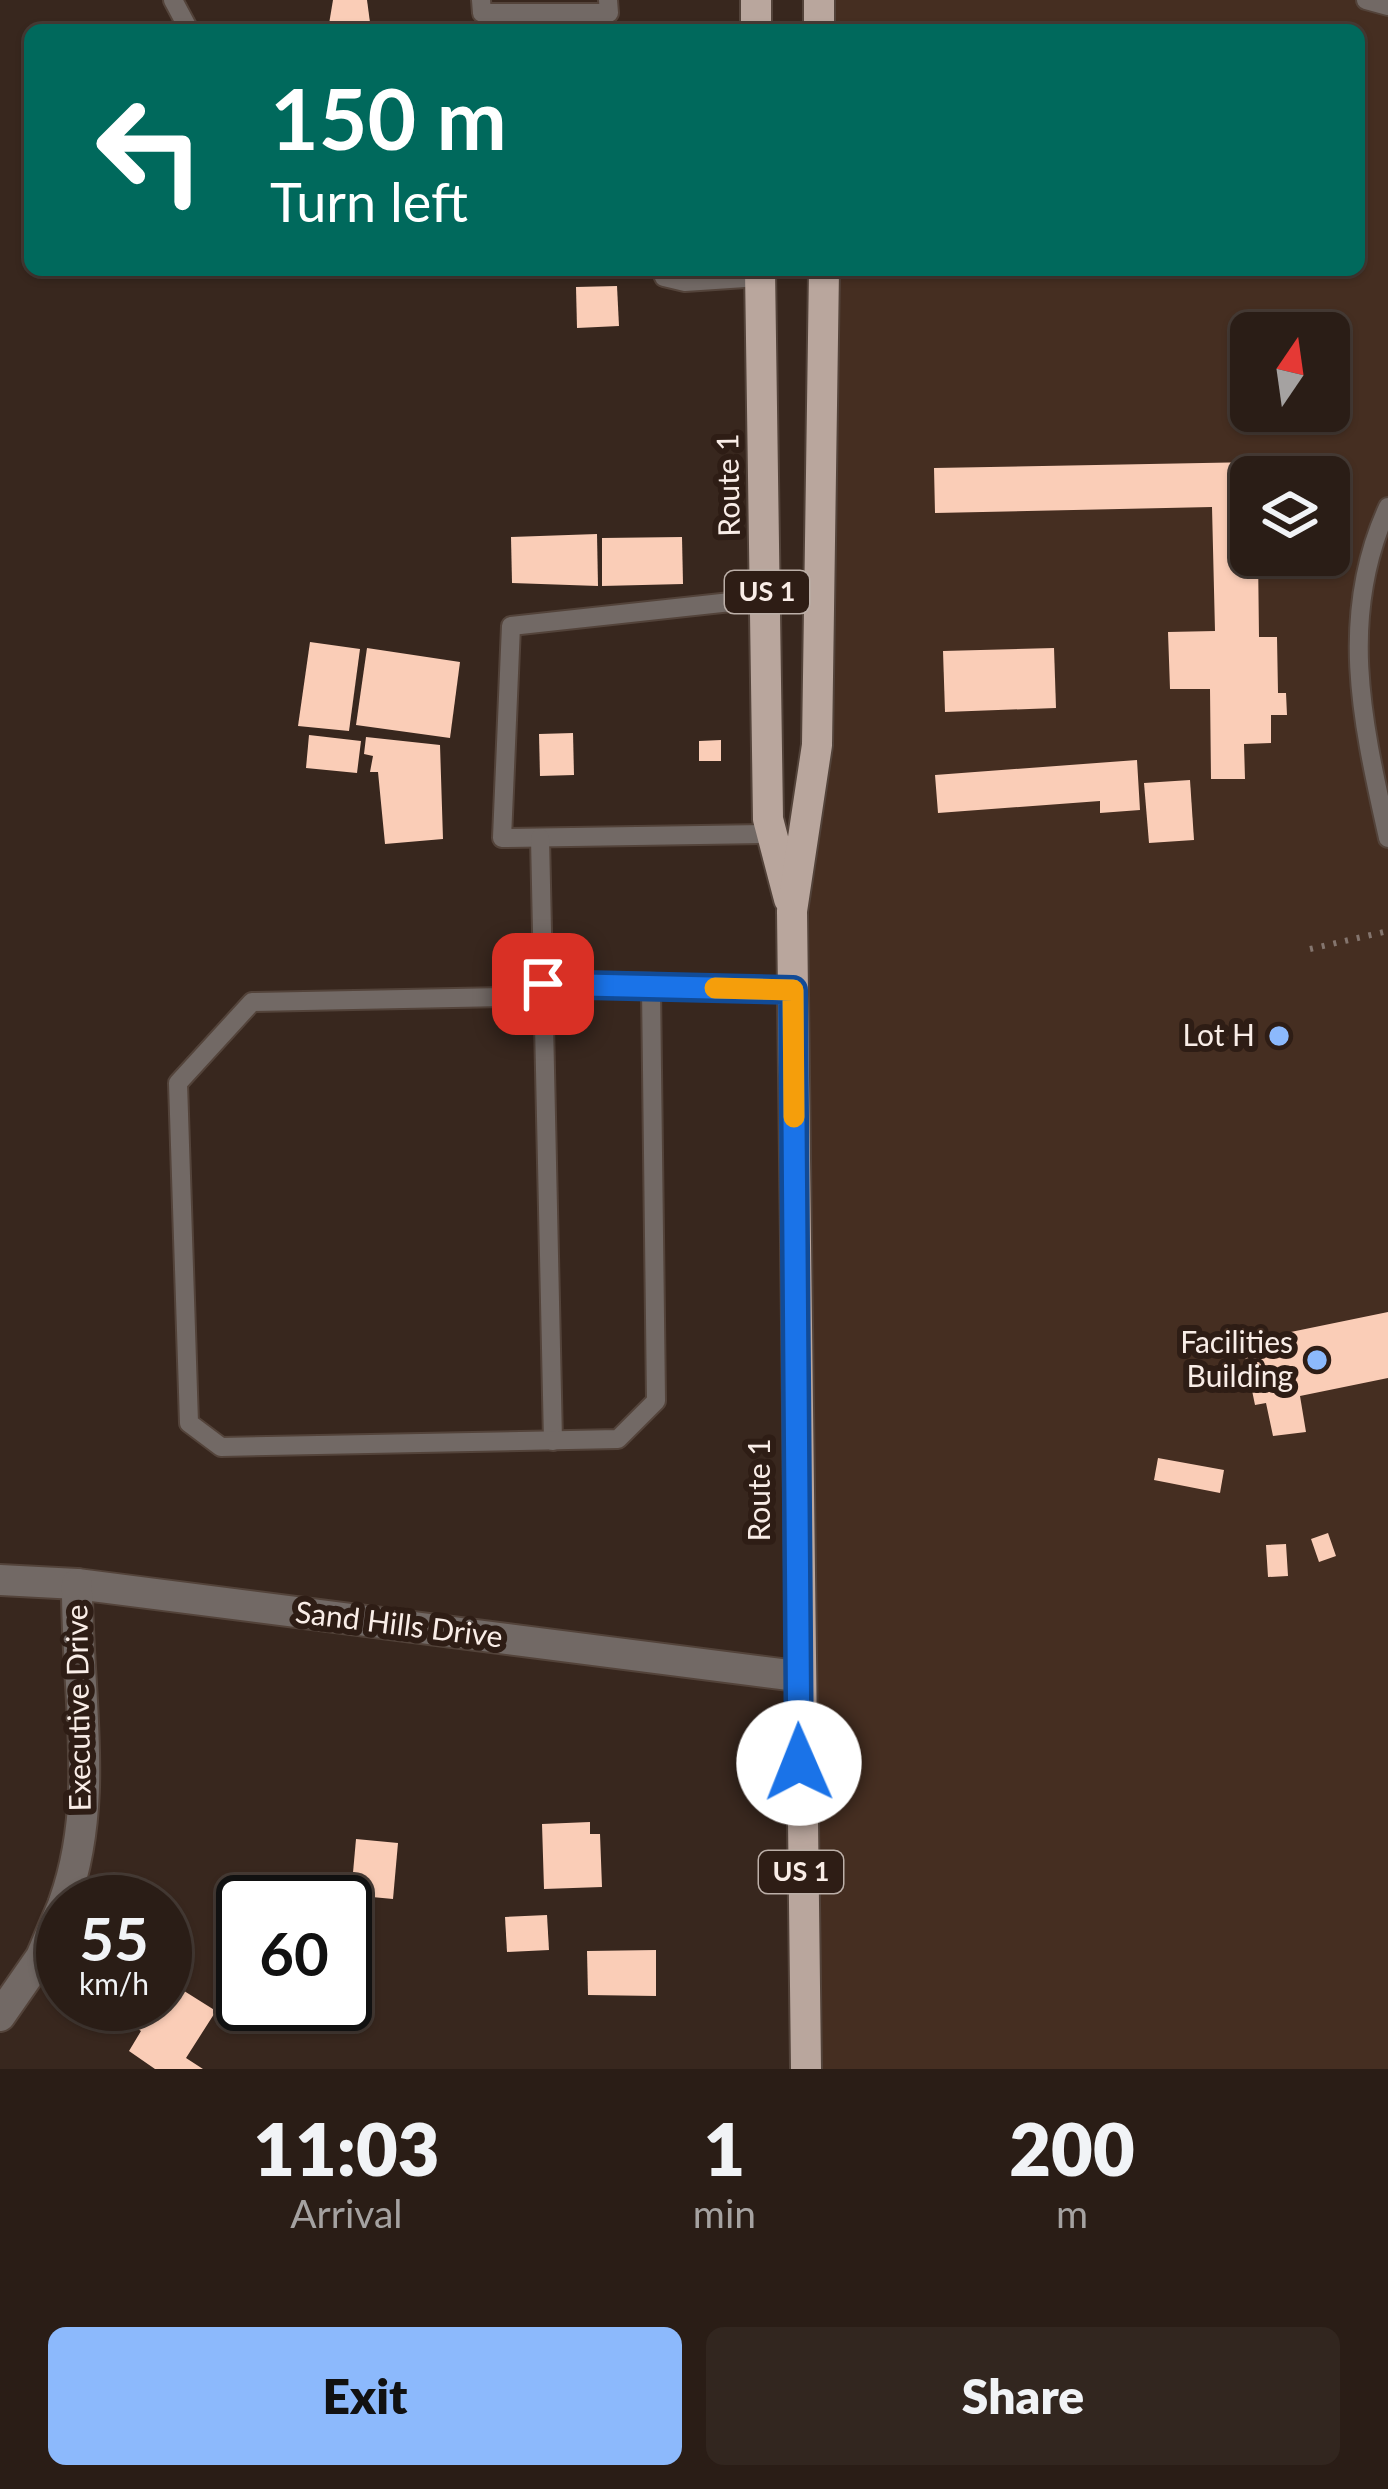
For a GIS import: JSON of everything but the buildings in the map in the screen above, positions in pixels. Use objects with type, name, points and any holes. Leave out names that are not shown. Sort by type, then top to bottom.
[{"type":"main road","name":"Route 1","points":[[760,276],[770,834],[792,911]]},
{"type":"main road","name":"Route 1","points":[[806,2069],[797,1676],[792,911],[818,745],[824,276]]},
{"type":"street","name":"Sand Hills Drive","points":[[0,1580],[77,1584],[797,1676]]},
{"type":"street","name":"Executive Drive","points":[[72,1875],[86,1791],[76,1674],[77,1584]]},
{"type":"street","name":"Executive Drive","points":[[0,2016],[36,1963]]},
{"type":"lane","points":[[481,0],[482,13],[609,13],[608,0]]},
{"type":"lane","points":[[1366,0],[1388,6]]},
{"type":"lane","points":[[664,276],[685,282],[735,276]]},
{"type":"lane","points":[[1388,507],[1363,586],[1356,678],[1388,838]]},
{"type":"lane","points":[[767,598],[511,626],[502,838],[770,834]]},
{"type":"lane","points":[[540,838],[553,1441]]},
{"type":"lane","points":[[651,987],[656,1401],[618,1439],[221,1447],[189,1423],[178,1083],[252,1002],[504,997],[543,984],[793,990]]},
{"type":"path","points":[[1310,949],[1388,931]]},
{"type":"shaded area","points":[[809,0],[1388,0],[1388,2069],[810,2069],[809,276],[1365,276],[1365,24],[809,24]]},
{"type":"slow traffic","points":[[715,988],[793,990],[794,1117]]},
{"type":"place","name":"Lot H","points":[[1279,1036]]},
{"type":"place","name":"Facilities Building","points":[[1317,1360]]},
{"type":"route","points":[[543,984],[793,990],[799,1763]]}]
